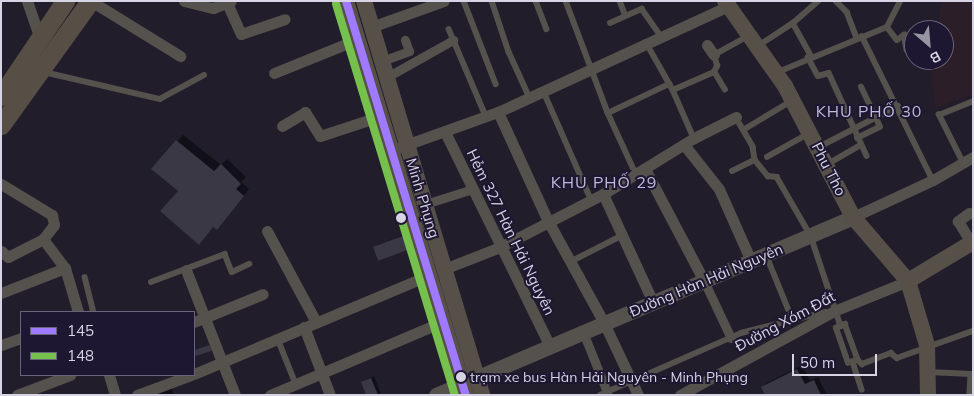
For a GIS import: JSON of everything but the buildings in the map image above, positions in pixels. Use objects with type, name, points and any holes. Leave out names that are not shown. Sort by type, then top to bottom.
[{"type":"main road","points":[[1,96],[65,1]]},
{"type":"main road","points":[[35,75],[79,1]]},
{"type":"main road","points":[[1,125],[35,75],[90,1]]},
{"type":"main road","name":"Minh Phụng","points":[[346,1],[381,116],[399,148],[425,204],[444,321],[468,384],[482,395]]},
{"type":"main road","name":"Minh Phụng","points":[[364,1],[387,77],[399,148],[437,272],[468,384]]},
{"type":"main road","name":"Phu Tho","points":[[729,3],[776,73],[819,147],[853,217],[908,281]]},
{"type":"main road","points":[[928,395],[927,345],[908,281],[972,242]]},
{"type":"street","points":[[27,1],[40,38]]},
{"type":"street","points":[[90,1],[180,56]]},
{"type":"street","points":[[372,27],[444,1]]},
{"type":"street","points":[[190,2],[213,8],[229,2],[240,34],[285,19]]},
{"type":"street","points":[[399,148],[498,112],[544,92],[729,3]]},
{"type":"street","points":[[274,73],[358,39]]},
{"type":"street","points":[[382,61],[410,51],[404,40]]},
{"type":"street","points":[[387,77],[453,40]]},
{"type":"street","points":[[707,44],[714,55]]},
{"type":"street","points":[[282,126],[305,112],[320,136],[381,116]]},
{"type":"street","points":[[498,112],[548,221],[604,323],[638,395]]},
{"type":"street","points":[[195,373],[223,363],[304,327],[500,247],[603,194],[685,146],[694,138],[736,118]]},
{"type":"street","name":"Hẻm 327 Hàn Hải Nguyên","points":[[445,132],[550,346]]},
{"type":"street","points":[[685,146],[718,189],[750,261]]},
{"type":"street","name":"Đường Hàn Hải Nguyên","points":[[436,395],[468,384],[550,346],[811,236],[932,180],[968,160]]},
{"type":"street","points":[[641,172],[704,281],[731,338]]},
{"type":"street","points":[[1,184],[52,215],[54,224],[44,239],[8,257],[1,251]]},
{"type":"street","points":[[425,204],[473,190]]},
{"type":"street","points":[[603,194],[624,235],[653,302]]},
{"type":"street","points":[[969,213],[958,221],[972,242]]},
{"type":"street","points":[[267,231],[316,322]]},
{"type":"street","points":[[44,239],[66,268],[78,311]]},
{"type":"street","points":[[1,293],[66,268]]},
{"type":"street","points":[[186,270],[199,320],[223,363],[236,395]]},
{"type":"street","name":"Đường Xóm Đất","points":[[680,395],[834,310],[908,281]]},
{"type":"street","points":[[199,320],[263,294]]},
{"type":"street","points":[[270,395],[444,321]]},
{"type":"street","points":[[304,327],[330,395]]},
{"type":"street","points":[[583,332],[604,393]]},
{"type":"street","points":[[1,345],[20,338]]},
{"type":"street","points":[[17,395],[67,376]]},
{"type":"street","points":[[109,376],[115,395]]},
{"type":"street","points":[[138,395],[187,376]]},
{"type":"lane","points":[[464,1],[496,84]]},
{"type":"lane","points":[[492,1],[509,52],[530,98]]},
{"type":"lane","points":[[536,1],[547,29]]},
{"type":"lane","points":[[566,1],[608,113],[641,172]]},
{"type":"lane","points":[[620,1],[625,14]]},
{"type":"lane","points":[[608,113],[671,87],[714,72],[717,66],[714,55],[793,24],[818,1]]},
{"type":"lane","points":[[836,1],[847,12],[882,74],[932,180]]},
{"type":"lane","points":[[776,73],[810,56],[887,27],[900,1]]},
{"type":"lane","points":[[610,23],[625,14],[642,9],[660,35]]},
{"type":"lane","points":[[793,24],[818,76],[829,73],[852,129],[867,156]]},
{"type":"lane","points":[[887,27],[897,40],[904,35]]},
{"type":"lane","points":[[449,29],[486,116]]},
{"type":"lane","points":[[645,42],[671,87],[694,138]]},
{"type":"lane","points":[[714,72],[725,90]]},
{"type":"lane","points":[[35,75],[160,99],[204,75]]},
{"type":"lane","points":[[857,138],[880,127],[861,87]]},
{"type":"lane","points":[[544,92],[592,199]]},
{"type":"lane","points":[[743,130],[792,101]]},
{"type":"lane","points":[[968,160],[939,115],[973,101]]},
{"type":"lane","points":[[819,147],[898,106]]},
{"type":"lane","points":[[736,118],[755,160],[768,176],[777,176],[811,236],[834,310],[842,326]]},
{"type":"lane","points":[[767,157],[810,133]]},
{"type":"lane","points":[[828,165],[861,145]]},
{"type":"lane","points":[[732,171],[755,160]]},
{"type":"lane","points":[[570,262],[624,235]]},
{"type":"lane","points":[[151,282],[225,254],[232,272],[250,264]]},
{"type":"lane","points":[[766,254],[792,318]]},
{"type":"lane","points":[[84,277],[94,311]]},
{"type":"lane","points":[[604,393],[731,338],[792,318],[834,310]]},
{"type":"lane","points":[[862,390],[856,361],[846,324],[836,328],[848,363],[856,361],[862,364],[891,353],[896,358],[927,345],[973,330]]},
{"type":"lane","points":[[278,339],[296,384]]},
{"type":"lane","points":[[927,372],[972,374],[971,393]]},
{"type":"shaded area","points":[[942,1],[973,1],[973,94],[936,108],[931,82],[932,70],[954,70],[954,20],[939,20]]},
{"type":"transit line","name":"145","points":[[346,1],[466,395]]},
{"type":"transit line","name":"148","points":[[336,4],[455,395]]},
{"type":"place","name":"trạm xe bus Hàn Hải Nguyên - Minh Phụng","points":[[461,377]]},
{"type":"district","name":"KHU PHỐ 30","points":[[869,111]]},
{"type":"district","name":"KHU PHỐ 29","points":[[604,182]]}]
